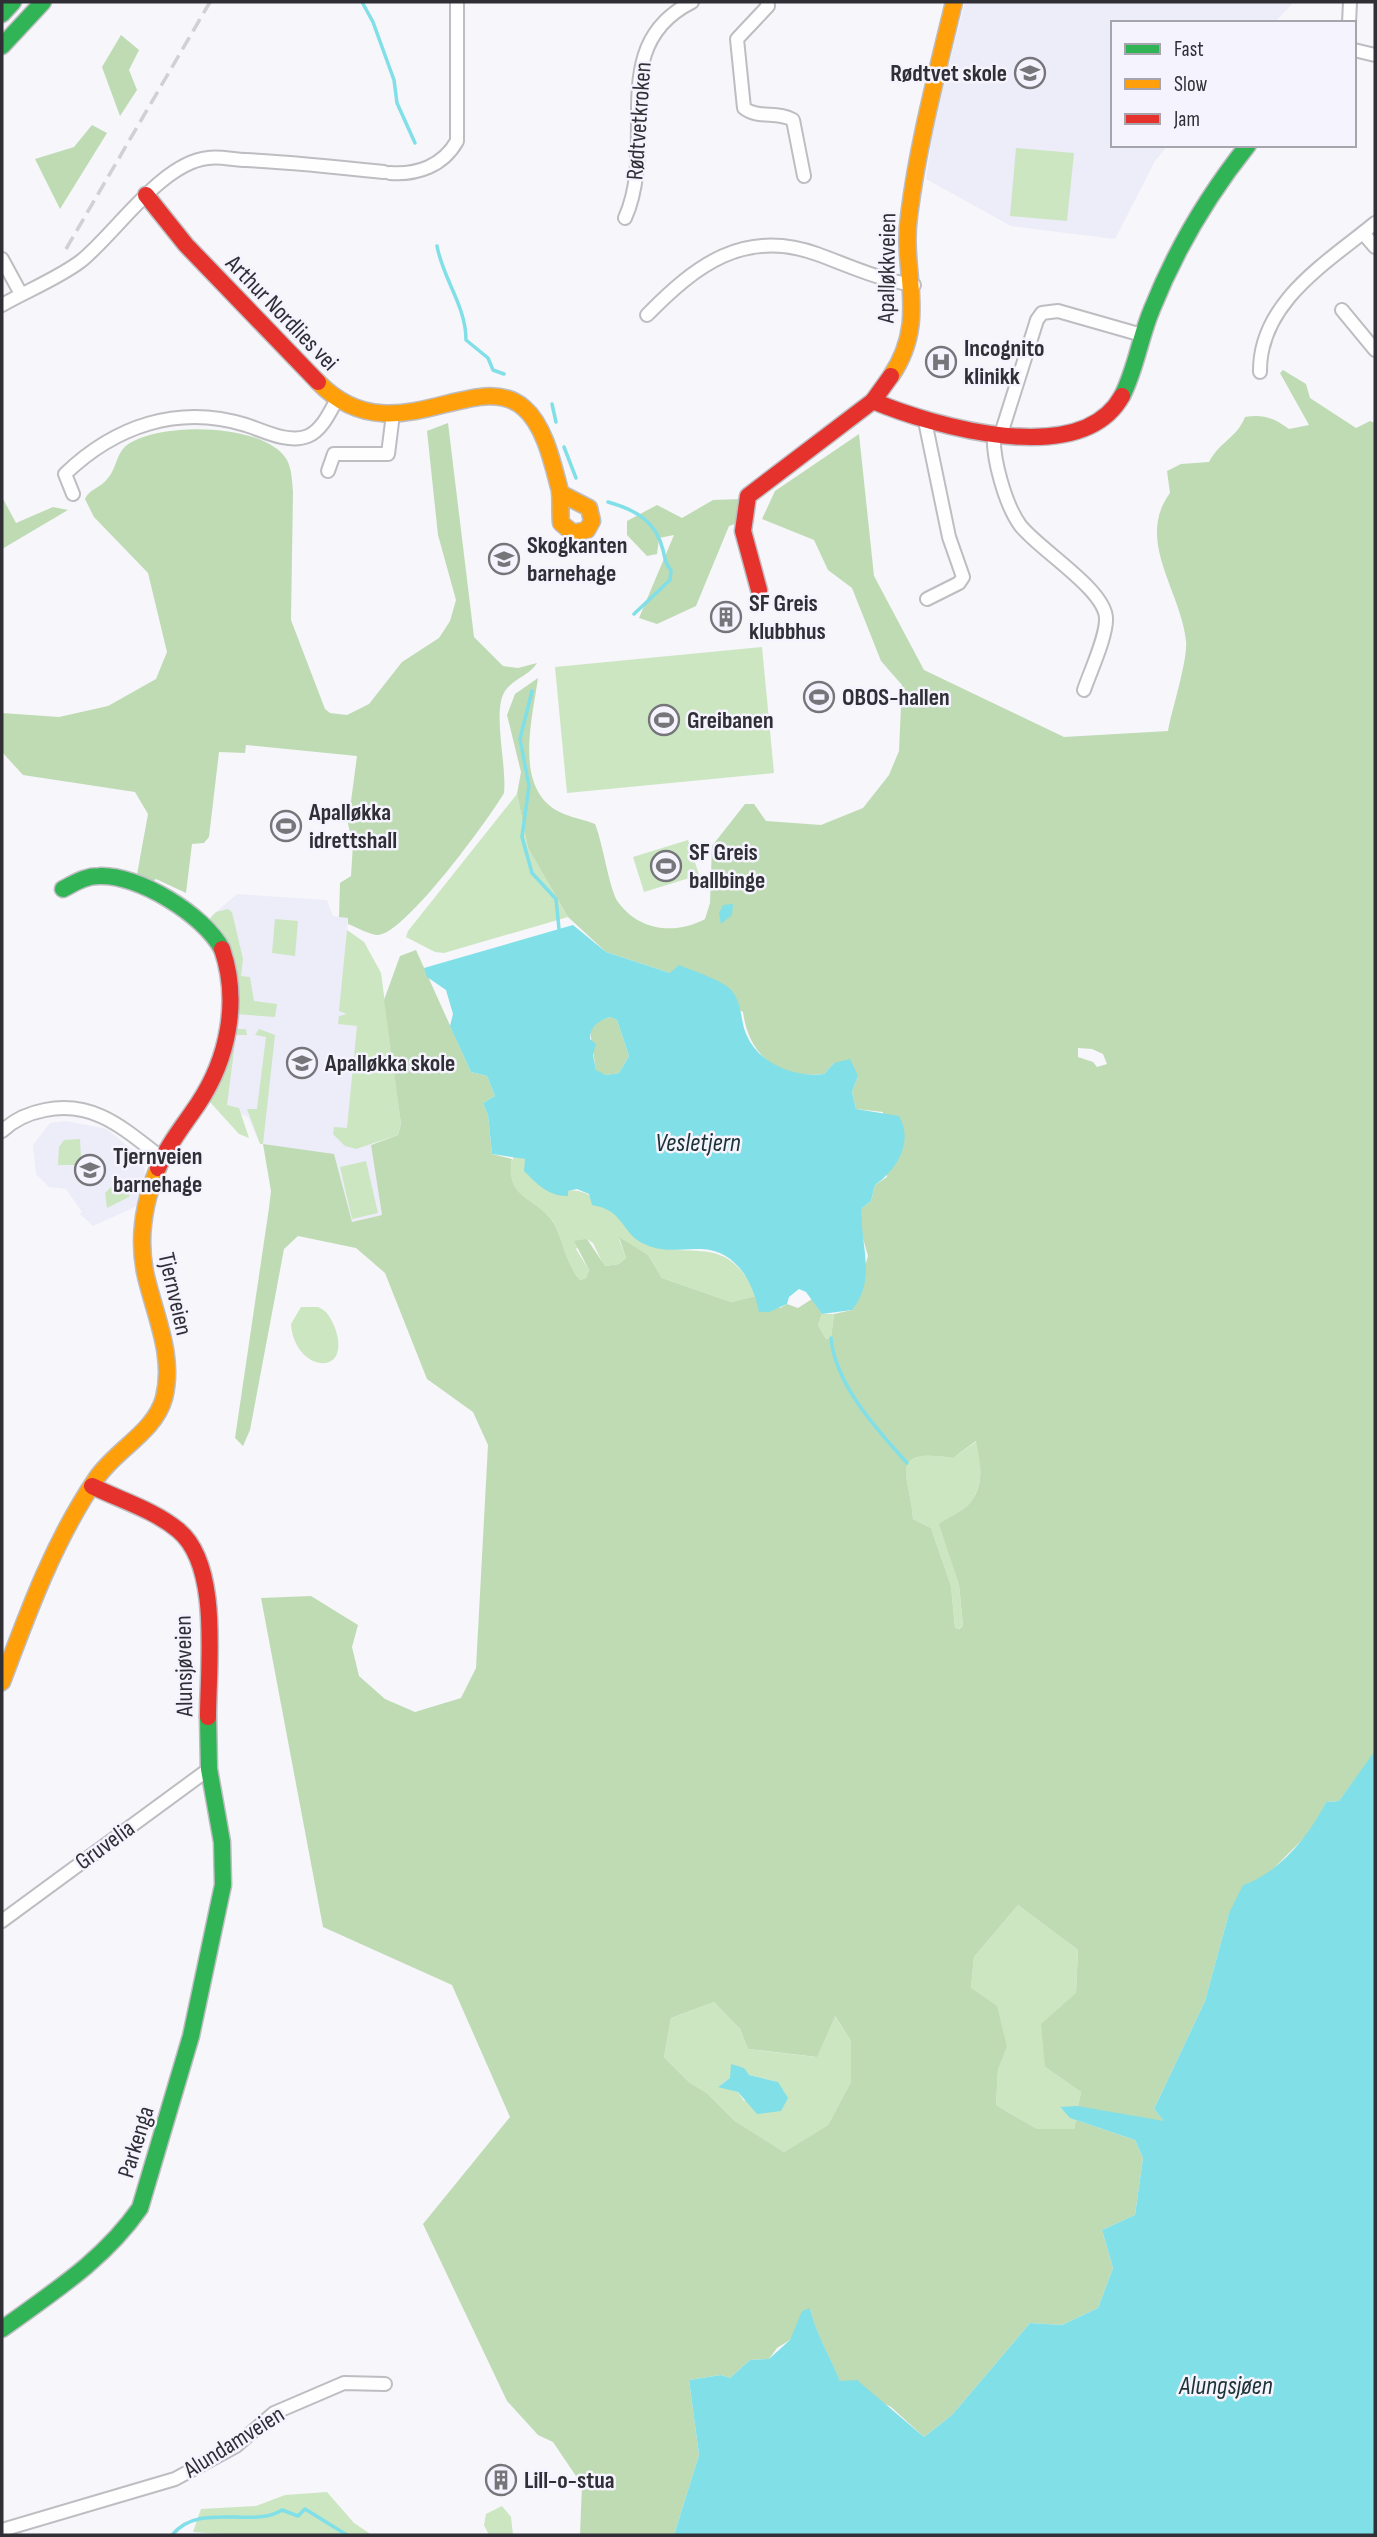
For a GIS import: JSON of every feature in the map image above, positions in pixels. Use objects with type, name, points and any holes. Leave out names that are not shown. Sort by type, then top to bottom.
[{"type":"main road","points":[[2,14],[13,2]]},
{"type":"main road","points":[[2,46],[43,2]]},
{"type":"main road","name":"Apalløkkveien","points":[[759,590],[743,532],[742,516],[748,496],[873,401],[902,359],[911,324],[914,285],[908,220],[916,161],[954,2]]},
{"type":"main road","points":[[873,401],[927,419],[997,433],[1045,437],[1094,426],[1114,410],[1128,388],[1142,335],[1176,253],[1219,179],[1246,147]]},
{"type":"main road","name":"Arthur Nordlies vei","points":[[146,195],[186,245],[304,371],[337,399],[366,410],[393,414],[414,413],[477,395],[496,396],[514,402],[536,423],[560,493]]},
{"type":"main road","name":"Tjernveien","points":[[2,1682],[71,1517],[120,1449],[149,1425],[158,1413],[167,1388],[166,1358],[146,1282],[141,1238],[143,1221],[162,1158],[208,1089],[226,1043],[230,998],[229,971],[221,945],[179,906],[135,884],[89,877],[63,889]]},
{"type":"main road","name":"Alunsjøveien","points":[[92,1486],[180,1530],[197,1549],[207,1584],[209,1769],[224,1868],[220,1908]]},
{"type":"main road","name":"Parkenga","points":[[2,2329],[104,2253],[126,2232],[140,2208],[191,2036],[220,1908]]},
{"type":"street","points":[[2,305],[80,262],[146,195],[169,177],[207,158],[387,173],[426,169],[447,154],[457,141],[457,2]]},
{"type":"street","name":"Rødtvetkroken","points":[[625,218],[635,190],[640,72],[645,46],[664,20],[692,2]]},
{"type":"street","points":[[766,2],[768,6],[737,39],[744,107],[752,113],[785,115],[793,120],[804,176]]},
{"type":"street","points":[[1349,21],[1350,2]]},
{"type":"street","points":[[1356,50],[1375,55]]},
{"type":"street","points":[[1260,372],[1264,341],[1286,300],[1303,282],[1375,223]]},
{"type":"street","points":[[1363,233],[1375,247]]},
{"type":"street","points":[[647,315],[686,278],[711,260],[729,253],[767,245],[801,249],[878,279],[914,285]]},
{"type":"street","points":[[2,259],[21,294]]},
{"type":"street","points":[[1342,310],[1375,350]]},
{"type":"street","points":[[1084,690],[1105,625],[1104,610],[1062,561],[1021,526],[996,464],[997,433],[1037,320],[1042,313],[1058,311],[1142,335]]},
{"type":"street","points":[[73,494],[65,474],[92,449],[132,427],[205,416],[300,439],[314,433],[337,399]]},
{"type":"street","points":[[328,471],[334,454],[388,454],[393,414]]},
{"type":"street","points":[[927,419],[928,438],[948,537],[963,577],[959,583],[927,599]]},
{"type":"street","points":[[2,1132],[34,1112],[74,1106],[101,1113],[162,1158]]},
{"type":"street","name":"Gruvelia","points":[[2,1921],[209,1769]]},
{"type":"street","name":"Alundamveien","points":[[2,2530],[175,2479],[236,2446],[274,2413],[344,2383],[385,2385]]},
{"type":"shaded area","name":"Rødtvet skole","points":[[965,2],[1294,2],[1276,21],[1111,21],[1111,147],[1166,147],[1155,161],[1115,239],[1011,226],[926,179],[934,123]]},
{"type":"shaded area","name":"Apalløkka skole","points":[[237,894],[327,900],[333,916],[348,918],[347,931],[364,942],[381,973],[384,1000],[371,1145],[382,1215],[352,1222],[260,1144],[248,1117],[209,1101],[235,1013],[210,917]]},
{"type":"shaded area","name":"Tjernveien barnehage","points":[[66,1121],[107,1129],[137,1154],[144,1165],[145,1176],[137,1206],[93,1226],[80,1214],[82,1212],[66,1189],[49,1187],[36,1174],[33,1145],[50,1123]]},
{"type":"green space","points":[[121,35],[139,50],[129,70],[137,90],[120,116],[102,67]]},
{"type":"green space","points":[[92,125],[107,133],[60,209],[35,159],[74,147]]},
{"type":"green space","points":[[1016,148],[1074,153],[1067,221],[1010,216]]},
{"type":"green space","points":[[1283,370],[1306,384],[1310,398],[1356,428],[1370,421],[1375,423],[1375,1752],[1339,1801],[1326,1802],[1313,1829],[1229,1913],[1205,2001],[1154,2109],[1165,2122],[1078,2107],[1081,2092],[1045,2067],[1041,2024],[1076,1993],[1078,1950],[1018,1905],[974,1957],[971,1988],[997,2006],[1007,2047],[998,2070],[996,2105],[1037,2129],[1074,2129],[1076,2120],[1135,2140],[1143,2158],[1135,2215],[1102,2230],[1113,2268],[1098,2308],[1062,2325],[1030,2323],[952,2415],[924,2437],[891,2407],[840,2382],[810,2309],[790,2340],[777,2348],[769,2359],[750,2360],[730,2378],[721,2375],[689,2380],[699,2455],[674,2535],[580,2535],[582,2485],[553,2442],[538,2435],[507,2401],[423,2224],[510,2117],[452,1985],[323,1927],[261,1598],[311,1596],[358,1625],[352,1647],[359,1676],[385,1699],[415,1712],[461,1698],[476,1668],[488,1445],[473,1412],[427,1379],[385,1273],[356,1248],[298,1236],[284,1249],[250,1430],[243,1446],[235,1438],[271,1191],[263,1144],[334,1154],[352,1222],[382,1215],[371,1145],[398,1135],[401,1124],[384,1000],[400,956],[416,950],[471,1072],[487,1076],[495,1096],[483,1103],[488,1115],[492,1154],[512,1159],[512,1181],[516,1189],[551,1219],[570,1265],[580,1280],[586,1278],[589,1270],[574,1241],[587,1239],[605,1266],[619,1264],[626,1258],[619,1237],[648,1255],[662,1278],[731,1302],[756,1296],[780,1308],[787,1304],[798,1308],[812,1299],[822,1314],[818,1325],[826,1339],[831,1338],[834,1314],[852,1310],[868,1256],[860,1228],[862,1208],[871,1201],[875,1185],[887,1177],[883,1112],[856,1109],[852,1092],[858,1076],[834,1063],[824,1074],[793,1073],[780,1068],[759,1052],[746,1028],[743,1012],[670,973],[606,952],[568,917],[528,848],[517,794],[521,772],[507,715],[515,694],[538,678],[529,754],[531,773],[537,790],[548,804],[564,814],[595,824],[618,902],[636,919],[647,924],[682,927],[705,919],[710,903],[712,846],[745,804],[754,804],[766,821],[821,825],[863,808],[889,775],[899,751],[902,685],[881,661],[852,588],[828,570],[814,540],[762,519],[775,491],[859,434],[874,576],[924,670],[1064,737],[1168,731],[1182,672],[1186,641],[1158,547],[1160,511],[1170,493],[1167,471],[1181,464],[1209,462],[1245,417],[1268,418],[1289,429],[1309,425],[1280,373]],"holes":[[[1078,1048],[1092,1049],[1103,1054],[1107,1064],[1097,1067],[1093,1062],[1078,1057]],[[976,1441],[980,1467],[977,1491],[965,1508],[939,1524],[959,1585],[963,1626],[959,1629],[955,1628],[951,1586],[931,1528],[913,1519],[906,1469],[909,1461],[917,1457],[953,1458]],[[714,2002],[740,2029],[748,2049],[817,2057],[835,2016],[851,2041],[851,2082],[828,2125],[784,2152],[735,2121],[664,2057],[671,2018]]]},
{"type":"green space","points":[[448,423],[474,637],[503,666],[518,668],[537,663],[508,687],[501,700],[504,793],[446,873],[391,930],[375,935],[348,924],[348,918],[339,917],[340,883],[351,876],[353,844],[348,824],[357,756],[246,745],[245,753],[219,752],[209,837],[204,843],[192,844],[186,893],[156,879],[147,885],[136,880],[148,814],[135,792],[23,775],[2,752],[2,713],[59,717],[108,706],[156,679],[167,652],[148,573],[94,517],[85,499],[108,478],[125,446],[146,436],[166,432],[189,429],[237,433],[258,439],[275,448],[287,460],[293,492],[291,620],[325,709],[330,713],[347,715],[369,704],[402,662],[439,638],[450,621],[456,600],[438,535],[427,431]]},
{"type":"green space","points":[[2,497],[16,523],[53,507],[68,510],[2,549]]},
{"type":"green space","points":[[742,499],[749,519],[729,526],[696,606],[657,624],[639,618],[674,535],[659,538],[657,554],[647,556],[627,535],[627,521],[657,505],[682,518],[713,500]]},
{"type":"green space","name":"Greibanen","points":[[762,647],[774,773],[567,793],[555,667]]},
{"type":"green space","points":[[517,794],[528,848],[568,917],[444,953],[435,952],[406,937],[408,931]]},
{"type":"green space","name":"SF Greis ballbinge","points":[[688,840],[699,875],[644,892],[633,857]]},
{"type":"green space","points":[[228,909],[232,912],[243,959],[241,976],[250,977],[254,1001],[277,1004],[275,1017],[236,1014],[207,922],[216,912]]},
{"type":"green space","points":[[275,919],[298,921],[295,956],[272,953]]},
{"type":"green space","points":[[347,930],[364,942],[381,973],[401,1124],[398,1135],[356,1149],[345,1146],[333,1134],[334,1127],[347,1128],[357,1026],[338,1024],[339,1016],[347,1014],[339,1011]]},
{"type":"green space","points":[[610,1017],[617,1020],[629,1056],[619,1073],[606,1075],[596,1071],[590,1031],[598,1021]]},
{"type":"green space","points":[[234,1029],[246,1029],[247,1035],[236,1035],[227,1105],[239,1108],[249,1138],[239,1134],[209,1101]]},
{"type":"green space","points":[[259,1029],[275,1035],[263,1144],[260,1144],[247,1109],[257,1109],[266,1037],[255,1035]]},
{"type":"green space","points":[[80,1139],[81,1158],[75,1165],[58,1165],[59,1147],[64,1140]]},
{"type":"green space","points":[[514,1156],[525,1159],[568,1195],[568,1191],[575,1191],[590,1195],[622,1220],[631,1233],[649,1244],[667,1249],[715,1253],[730,1260],[743,1273],[756,1296],[731,1302],[662,1278],[648,1255],[619,1239],[626,1258],[619,1264],[604,1266],[593,1243],[587,1239],[576,1249],[589,1270],[586,1278],[580,1280],[566,1257],[552,1220],[514,1187],[510,1179],[510,1169]]},
{"type":"green space","points":[[366,1161],[378,1213],[352,1219],[340,1167]]},
{"type":"green space","points":[[114,1184],[132,1184],[129,1197],[107,1208],[105,1193]]},
{"type":"green space","points":[[301,1307],[318,1307],[330,1318],[338,1344],[336,1356],[330,1362],[311,1360],[294,1340],[291,1324]]},
{"type":"green space","points":[[822,1314],[834,1314],[831,1338],[826,1339],[818,1325]]},
{"type":"green space","points":[[977,1441],[980,1466],[977,1490],[968,1505],[940,1524],[959,1585],[963,1626],[958,1629],[955,1628],[951,1586],[931,1528],[913,1519],[906,1469],[909,1461],[917,1457],[953,1458]]},
{"type":"green space","points":[[1018,1905],[1078,1950],[1076,1993],[1045,2067],[1081,2092],[1078,2107],[1060,2108],[1076,2120],[1074,2129],[1037,2129],[996,2105],[998,2070],[1007,2047],[971,1988],[974,1957]]},
{"type":"green space","points":[[714,2002],[740,2029],[748,2049],[816,2057],[834,2015],[851,2041],[851,2082],[828,2125],[784,2152],[735,2121],[664,2057],[671,2018]],"holes":[[[749,2075],[778,2082],[744,2101],[738,2092],[719,2086],[730,2078]]]},
{"type":"green space","points":[[327,2492],[354,2523],[372,2535],[237,2535],[193,2532],[201,2509],[256,2506],[285,2495]]},
{"type":"green space","points":[[502,2506],[511,2517],[513,2535],[489,2535],[484,2525],[486,2514]]},
{"type":"water","points":[[733,904],[732,915],[721,924],[719,913],[723,905]]},
{"type":"water","name":"Vesletjern","points":[[573,925],[606,952],[670,973],[679,965],[728,987],[738,1002],[745,1031],[753,1046],[779,1067],[801,1074],[824,1074],[834,1063],[850,1059],[858,1076],[852,1092],[856,1109],[899,1116],[905,1135],[904,1145],[896,1163],[875,1185],[871,1201],[862,1208],[866,1273],[860,1298],[852,1310],[822,1314],[806,1292],[799,1289],[789,1297],[787,1304],[769,1312],[759,1312],[747,1279],[733,1261],[724,1255],[701,1249],[658,1248],[642,1243],[616,1216],[592,1205],[589,1194],[577,1189],[568,1191],[568,1196],[549,1192],[524,1171],[525,1159],[492,1154],[488,1115],[483,1103],[495,1096],[487,1076],[471,1072],[450,1026],[453,1014],[446,990],[427,977],[424,968]],"holes":[[[610,1017],[617,1020],[629,1056],[619,1073],[606,1075],[596,1070],[593,1055],[596,1044],[590,1039],[590,1034],[593,1027],[602,1020]]]},
{"type":"water","name":"Alungsjøen","points":[[1374,1752],[1375,2535],[674,2535],[699,2455],[689,2380],[721,2375],[730,2378],[750,2360],[769,2359],[790,2340],[802,2311],[810,2308],[840,2381],[857,2380],[924,2437],[952,2415],[1030,2323],[1062,2325],[1098,2308],[1113,2268],[1102,2230],[1135,2215],[1143,2158],[1135,2140],[1070,2118],[1060,2107],[1077,2106],[1164,2121],[1154,2109],[1205,2001],[1229,1913],[1243,1885],[1269,1872],[1292,1852],[1311,1828],[1326,1802],[1339,1801]]},
{"type":"water","points":[[731,2064],[744,2068],[749,2075],[778,2082],[788,2098],[781,2111],[757,2114],[738,2092],[718,2087],[730,2078]]},
{"type":"waterway","points":[[362,2],[373,22],[394,80],[397,103],[415,143]]},
{"type":"waterway","points":[[437,246],[462,316],[466,340],[488,358],[493,370],[504,374]]},
{"type":"waterway","points":[[552,404],[556,422]]},
{"type":"waterway","points":[[564,447],[576,478]]},
{"type":"waterway","points":[[608,502],[636,513],[650,524],[660,540],[666,563],[671,570],[670,580],[634,614]]},
{"type":"waterway","points":[[532,691],[520,739],[529,786],[522,837],[532,873],[556,899],[559,929]]},
{"type":"waterway","points":[[831,1338],[834,1355],[849,1389],[871,1421],[907,1463]]},
{"type":"waterway","points":[[172,2535],[197,2519],[257,2517],[282,2510],[298,2516],[305,2509],[347,2535]]},
{"type":"railway","points":[[66,249],[210,2]]},
{"type":"traffic: fast","points":[[2,14],[13,2]]},
{"type":"traffic: fast","points":[[2,46],[43,2]]},
{"type":"traffic: fast","points":[[1122,396],[1161,287],[1182,244],[1206,203],[1247,147]]},
{"type":"traffic: fast","points":[[63,889],[94,876],[115,877],[132,882],[150,889],[185,910],[201,923],[222,949]]},
{"type":"traffic: fast","points":[[2,2329],[94,2259],[126,2227],[140,2208],[191,2036],[223,1885],[222,1842],[209,1769],[208,1717]]},
{"type":"traffic: slow","points":[[891,376],[909,335],[909,216],[923,135],[954,2]]},
{"type":"traffic: slow","points":[[318,382],[346,403],[375,412],[403,413],[482,397],[504,398],[524,408],[543,435],[560,491],[560,495],[560,499],[561,523],[573,533],[587,530],[592,521],[589,508],[560,493]]},
{"type":"traffic: slow","points":[[2,1682],[43,1577],[67,1527],[96,1479],[113,1459],[144,1431],[164,1398],[167,1382],[165,1350],[145,1272],[142,1246],[146,1207],[158,1168]]},
{"type":"traffic: jam","points":[[146,195],[186,245],[318,382]]},
{"type":"traffic: jam","points":[[759,590],[743,531],[748,496],[873,401],[891,376]]},
{"type":"traffic: jam","points":[[873,401],[967,430],[1005,436],[1041,437],[1074,432],[1102,418],[1122,396]]},
{"type":"traffic: jam","points":[[158,1168],[208,1087],[224,1049],[230,989],[222,949]]},
{"type":"traffic: jam","points":[[92,1486],[169,1523],[192,1546],[201,1567],[209,1617],[208,1717]]},
{"type":"place","name":"Rødtvet skole","points":[[1030,73]]},
{"type":"place","name":"Incognito klinikk","points":[[941,362]]},
{"type":"place","name":"Skogkanten barnehage","points":[[504,559]]},
{"type":"place","name":"SF Greis klubbhus","points":[[726,617]]},
{"type":"place","name":"OBOS-hallen","points":[[819,697]]},
{"type":"place","name":"Greibanen","points":[[664,720]]},
{"type":"place","name":"Apalløkka idrettshall","points":[[286,826]]},
{"type":"place","name":"SF Greis ballbinge","points":[[666,866]]},
{"type":"place","name":"Apalløkka skole","points":[[302,1063]]},
{"type":"place","name":"Tjernveien barnehage","points":[[90,1170]]},
{"type":"place","name":"Lill-o-stua","points":[[501,2480]]}]
